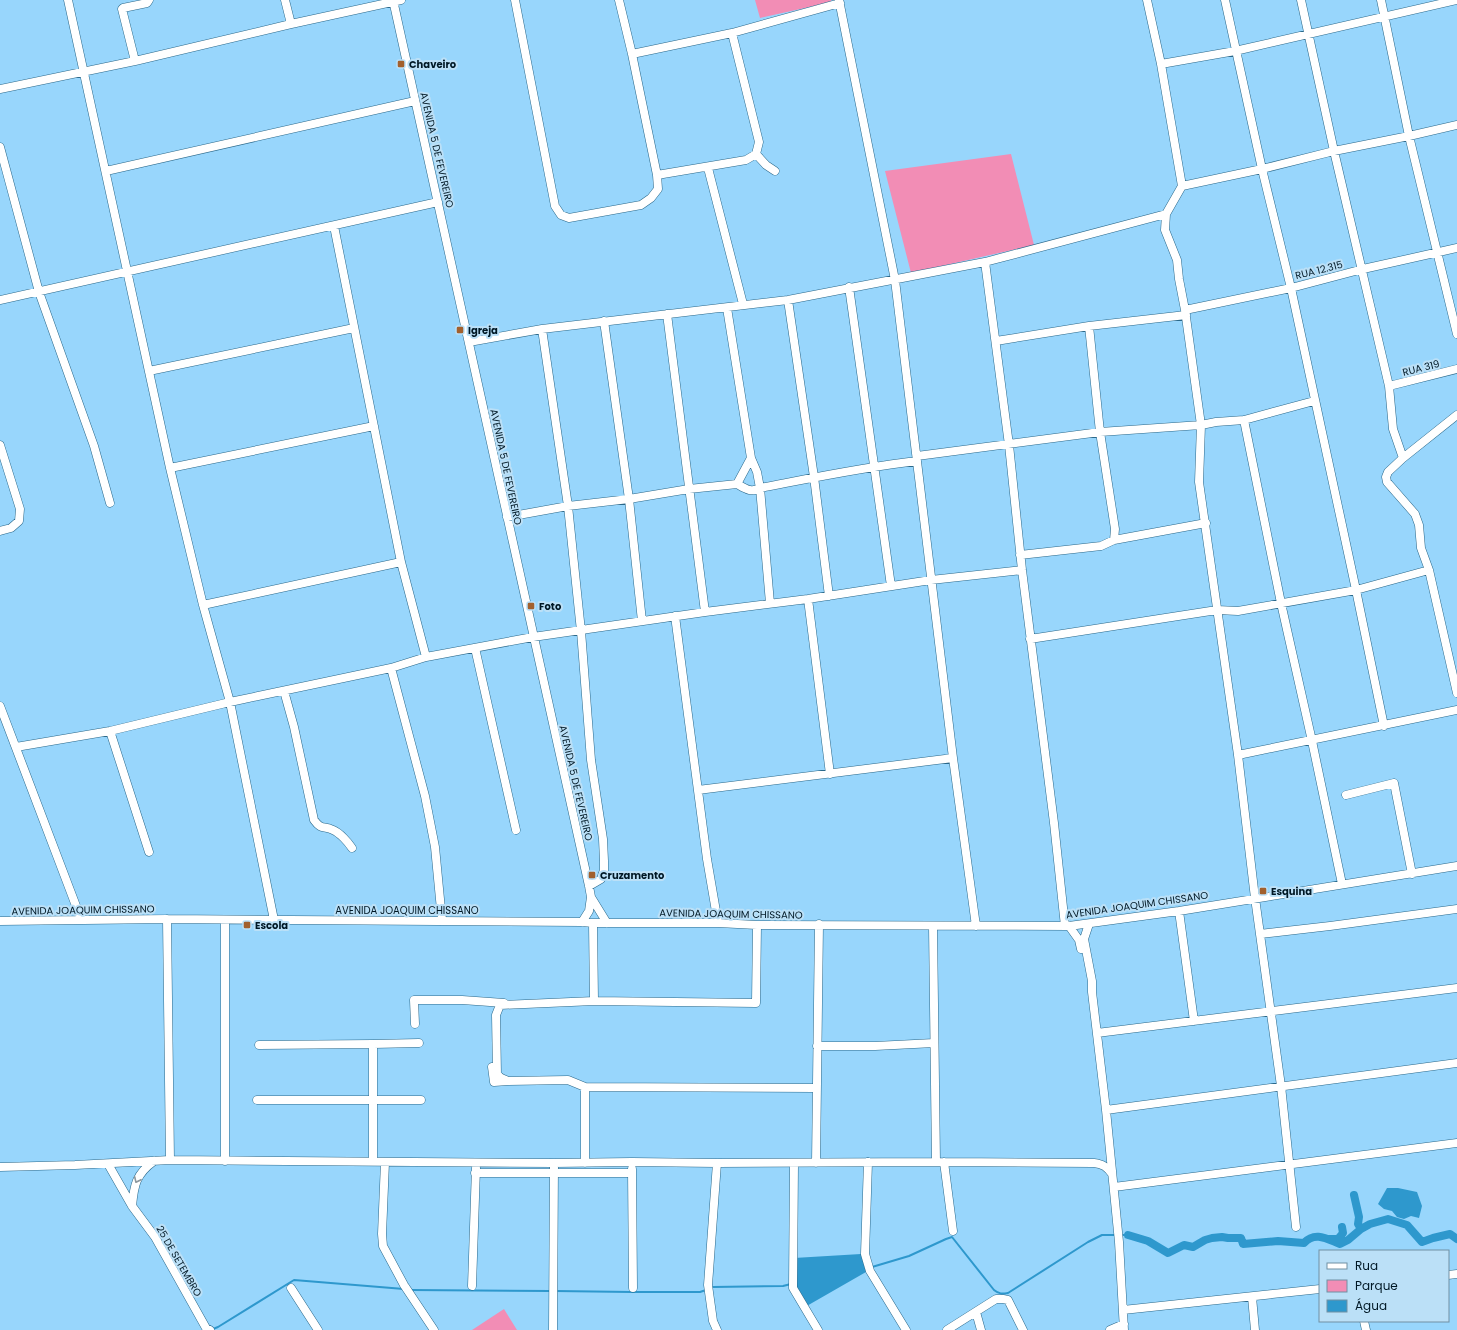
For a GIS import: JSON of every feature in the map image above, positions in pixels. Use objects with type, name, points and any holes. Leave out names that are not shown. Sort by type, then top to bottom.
[{"type":"street","points":[[68,0],[170,468],[203,606],[230,702],[274,920]]},
{"type":"street","points":[[135,61],[122,9],[147,3],[150,0]]},
{"type":"street","points":[[285,0],[291,24]]},
{"type":"street","points":[[515,0],[556,206],[561,215],[569,218],[641,205],[651,198],[658,189],[657,175],[632,54],[619,0]]},
{"type":"street","points":[[1147,0],[1182,186],[1166,214],[1165,230],[1177,260],[1179,279],[1186,312],[1201,425],[1199,482],[1238,755],[1255,898],[1281,1086],[1288,1164],[1296,1227]]},
{"type":"street","points":[[1224,0],[1290,288],[1384,726]]},
{"type":"street","points":[[1302,0],[1334,151],[1389,386],[1394,429],[1403,458]]},
{"type":"street","points":[[1381,0],[1409,136],[1457,334]]},
{"type":"street","points":[[1160,64],[1235,51],[1457,0]]},
{"type":"street","points":[[0,89],[135,61],[396,1]]},
{"type":"street","name":"AVENIDA 5 DE FEVEREIRO","points":[[396,1],[405,57],[416,100],[591,897]]},
{"type":"street","points":[[632,54],[732,33],[839,1],[894,280],[953,758],[976,926]]},
{"type":"street","points":[[657,175],[708,168],[746,160],[756,154],[759,142],[732,33]]},
{"type":"street","points":[[106,171],[416,100]]},
{"type":"street","points":[[1182,186],[1262,169],[1334,151],[1457,125]]},
{"type":"street","points":[[0,147],[39,292],[94,446],[110,503]]},
{"type":"street","points":[[756,154],[766,165],[776,171]]},
{"type":"street","points":[[708,168],[743,304]]},
{"type":"street","points":[[0,300],[438,202]]},
{"type":"street","points":[[469,342],[542,329],[727,308],[743,304],[788,300],[986,262],[1166,214]]},
{"type":"street","points":[[334,226],[401,562],[426,657]]},
{"type":"street","name":"RUA 12.315","points":[[996,341],[1186,312],[1457,248]]},
{"type":"street","points":[[986,262],[1009,444],[1030,639],[1067,926],[1078,940],[1088,982],[1092,992]]},
{"type":"street","points":[[850,287],[891,586]]},
{"type":"street","points":[[788,300],[814,477],[829,596]]},
{"type":"street","points":[[727,308],[751,458],[757,472],[760,488],[770,603]]},
{"type":"street","points":[[666,314],[705,612]]},
{"type":"street","points":[[604,321],[628,499],[642,621]]},
{"type":"street","points":[[1089,326],[1100,432],[1115,529],[1114,540]]},
{"type":"street","points":[[149,371],[354,328]]},
{"type":"street","points":[[542,329],[568,506],[581,631],[591,760],[602,831],[604,861],[601,879],[588,884]]},
{"type":"street","name":"RUA 319","points":[[1389,386],[1457,369]]},
{"type":"street","points":[[507,517],[568,506],[737,484],[748,490],[754,491],[760,488],[814,477],[1009,444],[1100,432],[1201,425],[1216,422],[1244,420],[1314,401]]},
{"type":"street","points":[[1457,415],[1403,458],[1388,472],[1386,477],[1388,482],[1415,514],[1419,525],[1421,548],[1429,570],[1457,693]]},
{"type":"street","points":[[1244,420],[1281,603],[1342,884]]},
{"type":"street","points":[[170,468],[374,426]]},
{"type":"street","points":[[0,445],[20,509],[19,522],[10,528],[0,531]]},
{"type":"street","points":[[737,484],[751,458]]},
{"type":"street","points":[[1020,555],[1101,546],[1114,540],[1206,523]]},
{"type":"street","points":[[203,606],[401,562]]},
{"type":"street","points":[[16,747],[110,730],[230,702],[391,668],[426,657],[533,637],[675,616],[829,596],[931,580],[1022,570]]},
{"type":"street","points":[[1030,639],[1217,610],[1238,612],[1356,590],[1429,570]]},
{"type":"street","points":[[808,599],[830,774]]},
{"type":"street","points":[[675,616],[707,859],[718,923]]},
{"type":"street","points":[[475,648],[516,830]]},
{"type":"street","points":[[391,668],[425,796],[435,847],[442,920]]},
{"type":"street","points":[[284,691],[294,727],[314,820],[319,827],[334,830],[349,843],[352,848]]},
{"type":"street","points":[[0,706],[81,920]]},
{"type":"street","points":[[1238,755],[1457,710]]},
{"type":"street","points":[[110,730],[149,852]]},
{"type":"street","points":[[698,790],[953,758]]},
{"type":"street","points":[[1346,794],[1394,782],[1412,874]]},
{"type":"street","name":"AVENIDA JOAQUIM CHISSANO","points":[[0,921],[168,919],[442,920],[594,923],[718,923],[757,925],[1067,926],[1179,911],[1457,866]]},
{"type":"street","points":[[582,922],[589,911],[591,897]]},
{"type":"street","points":[[591,897],[607,923]]},
{"type":"street","points":[[1260,934],[1457,909]]},
{"type":"street","points":[[1179,911],[1194,1021]]},
{"type":"street","points":[[168,919],[170,1160]]},
{"type":"street","points":[[225,920],[225,1161]]},
{"type":"street","points":[[594,923],[594,1001]]},
{"type":"street","points":[[816,1163],[819,924]]},
{"type":"street","points":[[1089,924],[1084,939],[1092,981],[1110,1147],[1119,1242],[1124,1327],[1110,1330]]},
{"type":"street","points":[[508,1081],[501,1078],[498,1074],[496,1015],[500,1005],[594,1001],[756,1003],[757,925]]},
{"type":"street","points":[[933,926],[934,1043],[940,1162],[953,1232]]},
{"type":"street","points":[[1097,1033],[1271,1010],[1457,988]]},
{"type":"street","points":[[415,1024],[414,1000],[462,1000],[509,1004]]},
{"type":"street","points":[[492,1002],[492,1075],[494,1082],[568,1080],[585,1087],[816,1088]]},
{"type":"street","points":[[259,1045],[419,1043]]},
{"type":"street","points":[[817,1046],[876,1046],[934,1043]]},
{"type":"street","points":[[373,1044],[373,1161]]},
{"type":"street","points":[[1106,1110],[1457,1063]]},
{"type":"street","points":[[585,1087],[585,1163]]},
{"type":"street","points":[[257,1100],[421,1100]]},
{"type":"street","points":[[1114,1187],[1457,1143]]},
{"type":"street","points":[[1094,1163],[1100,1161],[1106,1156],[1110,1147]]},
{"type":"street","points":[[0,1167],[108,1164],[170,1160],[476,1163],[940,1162],[1094,1163],[1101,1164],[1108,1168],[1112,1174]]},
{"type":"street","points":[[132,1206],[133,1191],[137,1179],[144,1169],[155,1161]]},
{"type":"street","points":[[385,1162],[382,1234],[383,1246],[410,1295],[434,1330]]},
{"type":"street","points":[[632,1162],[633,1288]]},
{"type":"street","points":[[868,1162],[865,1254],[870,1271],[906,1330]]},
{"type":"street","points":[[472,1286],[476,1163]]},
{"type":"street","points":[[553,1330],[554,1163]]},
{"type":"street","points":[[717,1163],[709,1289],[713,1321],[717,1330]]},
{"type":"street","points":[[794,1163],[793,1284],[818,1330]]},
{"type":"street","name":"25 DE SETEMBRO","points":[[108,1164],[132,1206],[155,1237],[208,1329]]},
{"type":"street","points":[[475,1173],[632,1173]]},
{"type":"street","points":[[291,1288],[318,1330]]},
{"type":"street","points":[[1123,1310],[1319,1289]]},
{"type":"street","points":[[1252,1297],[1255,1330]]},
{"type":"street","points":[[947,1330],[996,1299],[1008,1300],[1023,1330]]},
{"type":"street","points":[[976,1312],[981,1330]]},
{"type":"green space","points":[[755,0],[831,0],[832,2],[760,18]]},
{"type":"green space","points":[[1011,154],[1034,245],[911,273],[885,171]]},
{"type":"green space","points":[[504,1309],[517,1330],[472,1330]]},
{"type":"water","points":[[1387,1188],[1398,1188],[1417,1192],[1422,1206],[1419,1218],[1411,1216],[1404,1219],[1397,1217],[1392,1211],[1384,1209],[1378,1204]]},
{"type":"water","points":[[861,1254],[866,1272],[805,1307],[795,1287],[794,1258]]},
{"type":"waterway","points":[[1354,1195],[1359,1217],[1358,1224],[1361,1229]]},
{"type":"waterway","points":[[1128,1235],[1148,1241],[1168,1253],[1184,1245],[1193,1247],[1205,1240],[1222,1237],[1241,1238],[1243,1244],[1278,1241],[1304,1243],[1312,1237],[1321,1237],[1340,1244],[1370,1224],[1388,1219],[1407,1225],[1422,1242],[1450,1234],[1457,1239]]},
{"type":"waterway","points":[[1329,1239],[1338,1239],[1343,1233],[1342,1227]]},
{"type":"waterway","points":[[872,1267],[909,1256],[952,1237],[994,1290],[1002,1294],[1008,1293],[1088,1242],[1102,1235],[1117,1235]]},
{"type":"waterway","points":[[1121,1235],[1128,1235]]},
{"type":"waterway","points":[[213,1329],[294,1280],[404,1289]]},
{"type":"waterway","points":[[710,1288],[783,1286],[791,1284]]},
{"type":"waterway","points":[[411,1290],[550,1291]]},
{"type":"waterway","points":[[555,1291],[700,1292],[706,1290]]},
{"type":"place","name":"Chaveiro","points":[[401,64]]},
{"type":"place","name":"Igreja","points":[[460,330]]},
{"type":"place","name":"Foto","points":[[531,606]]},
{"type":"place","name":"Cruzamento","points":[[592,875]]},
{"type":"place","name":"Esquina","points":[[1263,891]]},
{"type":"place","name":"Escola","points":[[247,925]]}]
